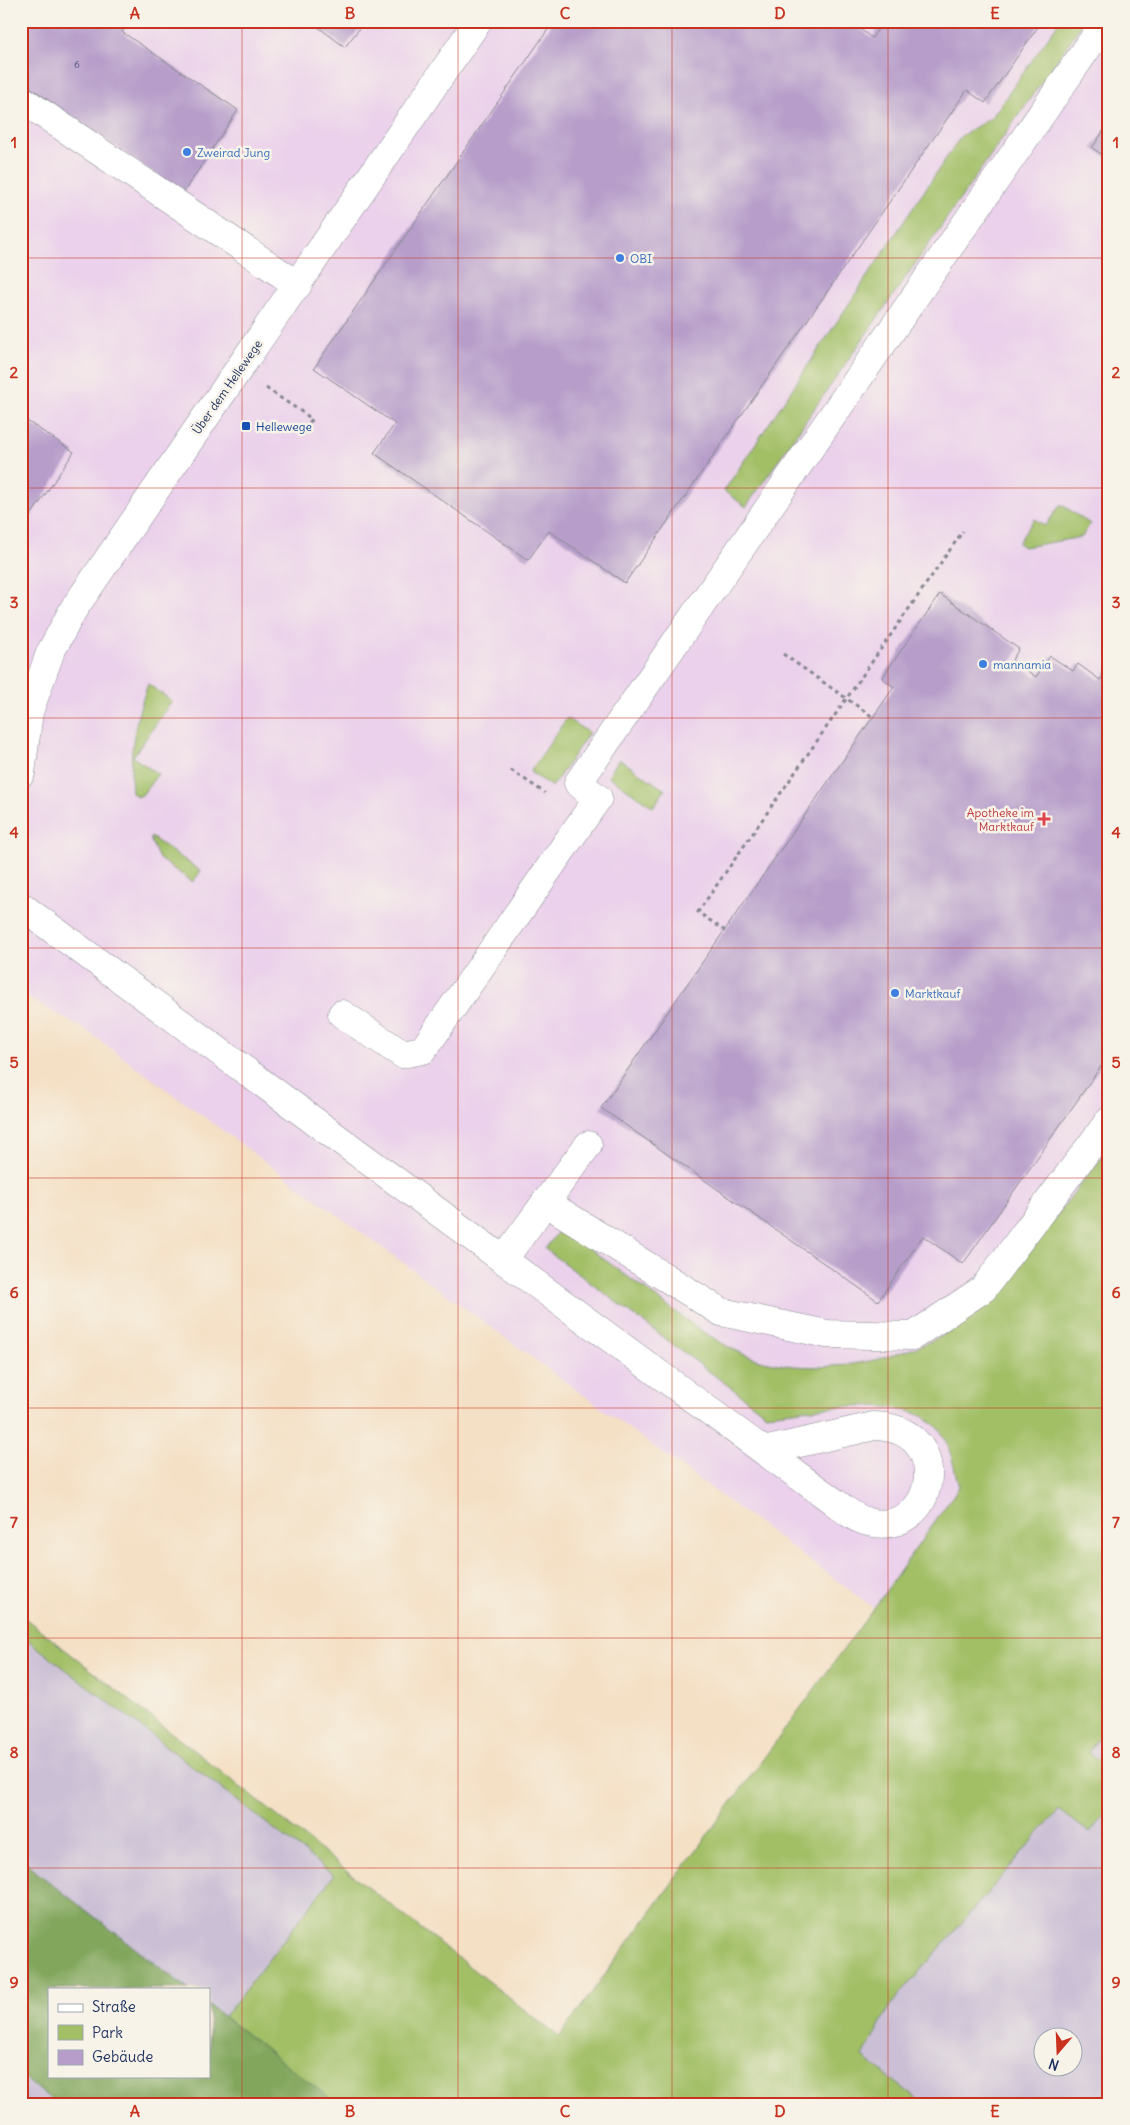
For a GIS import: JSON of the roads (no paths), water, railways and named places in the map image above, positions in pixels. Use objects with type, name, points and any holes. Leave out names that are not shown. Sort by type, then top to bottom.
[{"type":"street","name":"Über dem Hellewege","points":[[21,773],[29,712],[50,653],[73,610],[478,21]]},
{"type":"street","points":[[342,1014],[402,1054],[423,1050],[598,798],[578,783],[1106,21]]},
{"type":"street","points":[[21,99],[298,285]]},
{"type":"street","points":[[21,906],[764,1451],[856,1517],[867,1522],[890,1522],[910,1513],[924,1496],[928,1484],[927,1462],[920,1446],[908,1434],[886,1426],[874,1426],[764,1451]]},
{"type":"street","points":[[545,1202],[721,1312],[827,1334],[913,1336],[983,1289],[1109,1121]]},
{"type":"street","points":[[503,1260],[588,1145]]},
{"type":"place","name":"Zweirad Jung","points":[[187,152]]},
{"type":"place","name":"OBI","points":[[620,258]]},
{"type":"place","name":"Hellewege","points":[[246,426]]},
{"type":"place","name":"mannamia","points":[[983,664]]},
{"type":"place","name":"Apotheke im Marktkauf","points":[[1044,819]]},
{"type":"place","name":"Marktkauf","points":[[895,993]]}]
